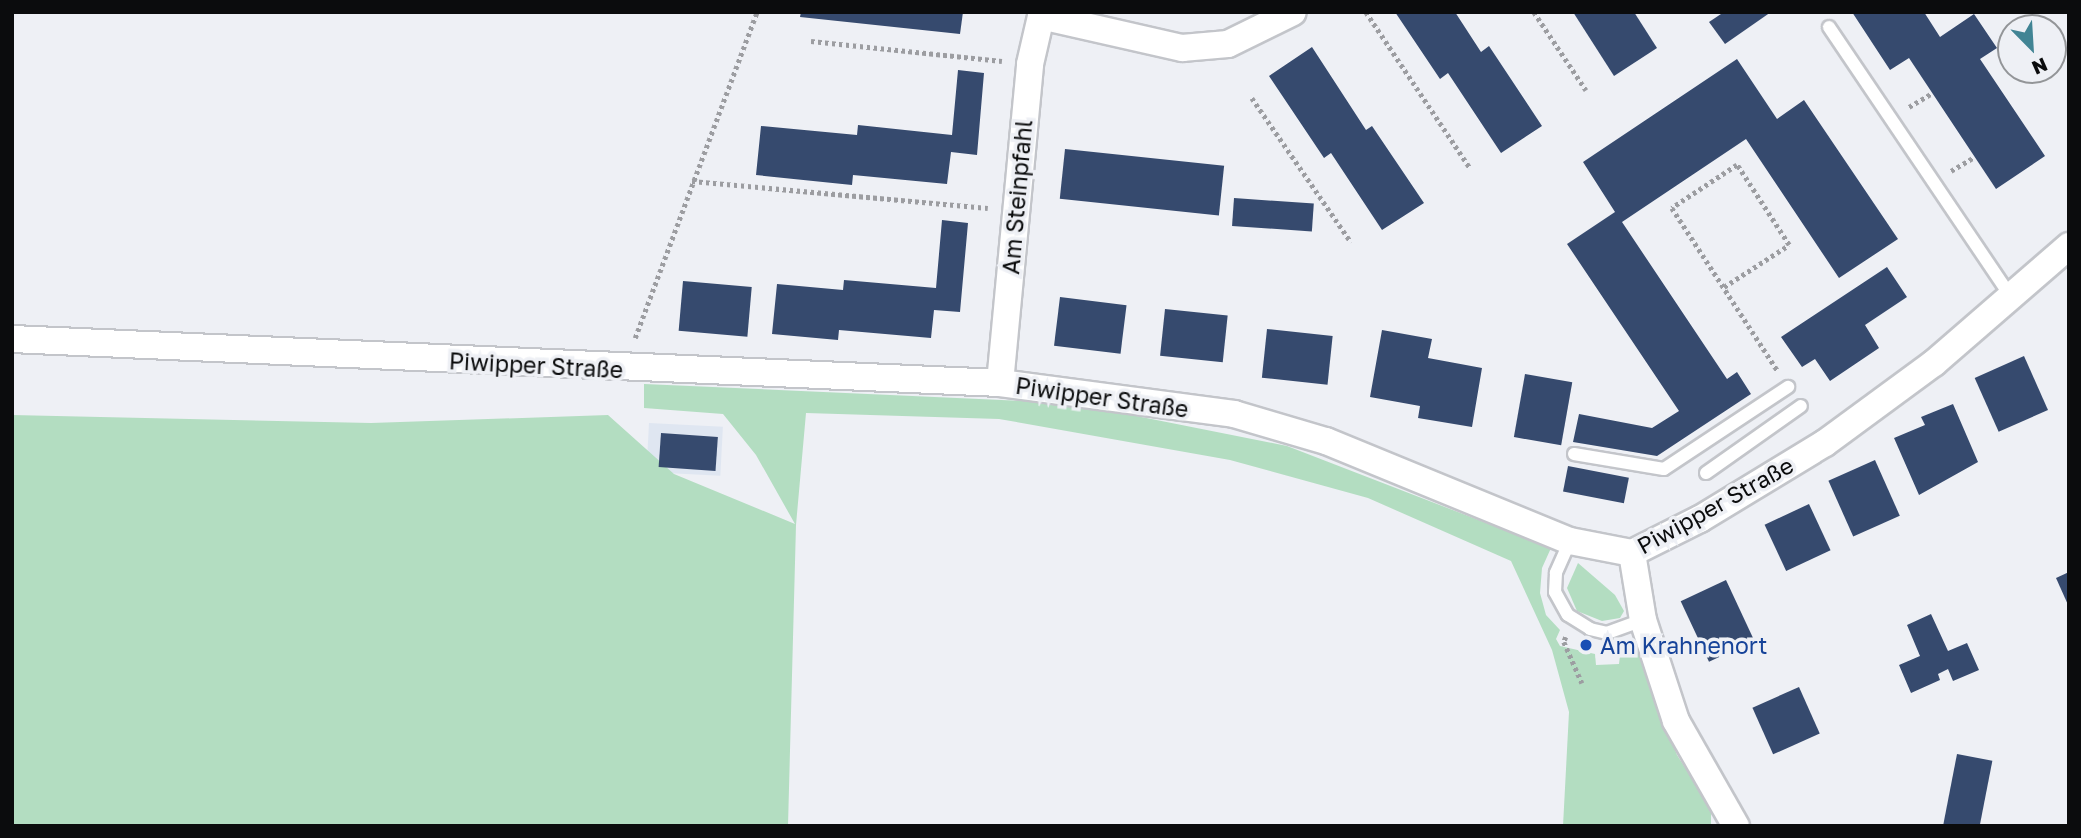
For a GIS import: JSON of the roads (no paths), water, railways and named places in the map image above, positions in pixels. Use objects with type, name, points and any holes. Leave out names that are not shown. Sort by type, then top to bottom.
[{"type":"street","points":[[1041,14],[1181,48],[1228,44],[1293,12]]},
{"type":"street","name":"Am Steinpfahl","points":[[1000,383],[1030,64],[1041,14]]},
{"type":"street","name":"Piwipper Straße","points":[[12,339],[630,370],[1000,383],[1234,414],[1326,441],[1570,541],[1632,553],[1700,519],[1825,443],[2012,298],[2069,246]]},
{"type":"street","points":[[1632,553],[1643,620],[1676,721],[1737,826]]},
{"type":"lane","points":[[1829,27],[2012,298]]},
{"type":"lane","points":[[1574,454],[1664,469],[1788,387]]},
{"type":"lane","points":[[1706,473],[1801,405]]},
{"type":"lane","points":[[1570,541],[1556,573],[1555,592],[1575,621],[1607,633],[1643,620]]},
{"type":"place","name":"Am Krahnenort","points":[[1586,645]]}]
